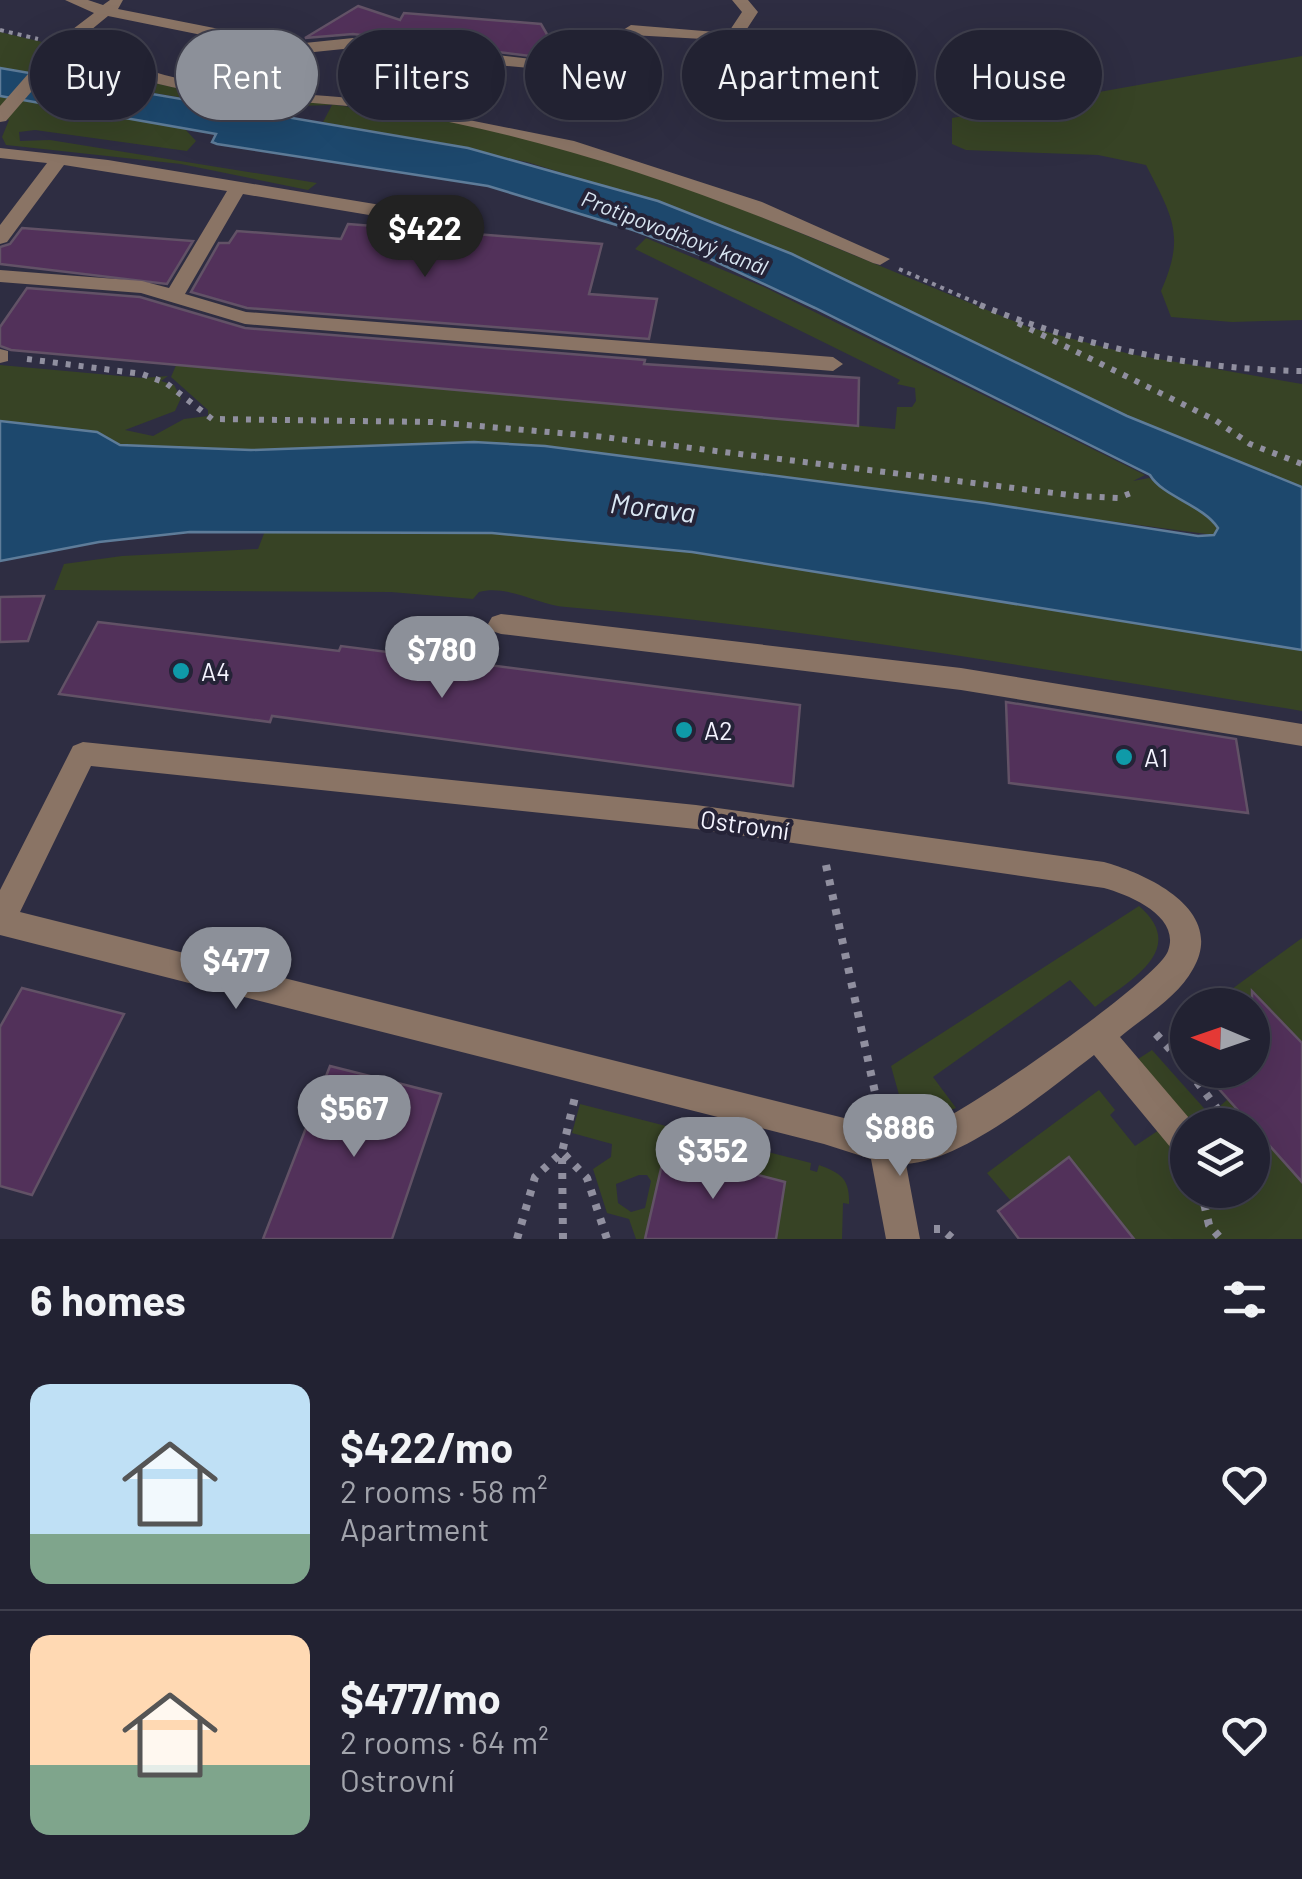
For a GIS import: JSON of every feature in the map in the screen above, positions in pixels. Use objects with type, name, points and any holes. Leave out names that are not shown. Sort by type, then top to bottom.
[{"type":"street","points":[[73,0],[104,11],[295,49],[338,45]]},
{"type":"street","points":[[79,30],[120,0]]},
{"type":"street","points":[[662,32],[733,38],[750,12],[740,0]]},
{"type":"street","points":[[0,117],[30,75]]},
{"type":"street","points":[[156,79],[232,92],[338,100]]},
{"type":"street","points":[[458,120],[630,164],[755,206],[880,260]]},
{"type":"street","points":[[0,153],[60,158],[429,219]]},
{"type":"street","points":[[0,238],[60,158]]},
{"type":"street","points":[[174,296],[237,189]]},
{"type":"street","points":[[0,276],[142,287],[244,318],[833,364]]},
{"type":"street","points":[[501,624],[962,680],[1302,735]]},
{"type":"street","name":"Ostrovní","points":[[83,754],[696,816],[820,835],[1104,875],[1158,896],[1178,923],[1182,960],[1166,981],[945,1138],[916,1146],[886,1147],[824,1127],[0,921],[83,754]]},
{"type":"street","points":[[1096,1033],[1170,1121]]},
{"type":"street","points":[[886,1147],[918,1234]]},
{"type":"path","points":[[0,30],[30,42]]},
{"type":"path","points":[[880,260],[990,309],[1215,420],[1250,444],[1302,464]]},
{"type":"path","points":[[990,309],[1164,357],[1244,369],[1302,370]]},
{"type":"path","points":[[0,356],[128,371],[159,380],[186,395],[195,412],[212,419],[486,426],[707,447],[1078,496],[1118,498],[1131,493]]},
{"type":"path","points":[[820,835],[886,1147]]},
{"type":"path","points":[[1156,1034],[1170,1050]]},
{"type":"path","points":[[563,1239],[562,1152],[576,1096]]},
{"type":"path","points":[[517,1239],[531,1184],[546,1159],[562,1152]]},
{"type":"path","points":[[562,1152],[574,1158],[583,1170],[606,1239]]},
{"type":"path","points":[[1205,1208],[1209,1224],[1220,1239]]},
{"type":"path","points":[[918,1234],[942,1228],[953,1239]]},
{"type":"green space","points":[[0,32],[30,39],[30,73],[0,68]]},
{"type":"green space","points":[[1302,56],[1302,320],[1232,322],[1171,317],[1161,291],[1173,255],[1173,226],[1146,165],[1098,155],[966,150],[952,144],[952,120],[1102,120],[1102,91]]},
{"type":"green space","points":[[156,83],[176,87],[176,97],[156,93]]},
{"type":"green space","points":[[0,96],[30,101],[30,120],[138,120],[184,128],[196,141],[187,151],[35,130],[19,132],[20,141],[50,140],[317,183],[308,190],[181,164],[6,145],[2,137],[9,120],[0,118]]},
{"type":"green space","points":[[318,103],[338,105],[338,120],[445,120],[553,145],[689,187],[1028,327],[1130,354],[1302,384],[1302,487],[1127,416],[792,254],[692,213],[527,162],[323,122],[332,105]]},
{"type":"green space","points":[[646,238],[764,287],[1145,475],[1133,481],[1149,478],[1211,518],[1218,528],[1214,535],[545,446],[474,442],[251,450],[120,445],[97,432],[0,421],[0,365],[143,378],[168,376],[161,381],[174,385],[181,398],[175,411],[125,430],[153,436],[184,419],[208,416],[208,410],[171,377],[177,363],[895,429],[897,407],[912,407],[916,401],[915,388],[897,384],[900,380],[635,249]]},
{"type":"green space","points":[[265,531],[492,533],[692,552],[1302,650],[1302,711],[843,639],[555,605],[490,590],[479,592],[473,599],[391,592],[54,590],[64,564],[122,556],[258,549]]},
{"type":"green space","points":[[1139,906],[1153,922],[1158,937],[1156,950],[1137,975],[1095,1007],[1070,980],[933,1077],[956,1108],[930,1118],[906,1120],[891,1066]]},
{"type":"green space","points":[[1302,938],[1302,1043],[1270,1009],[1270,988],[1233,988]]},
{"type":"green space","points":[[1152,1050],[1170,1070],[1170,1088],[1186,1088],[1204,1108],[1175,1108],[1135,1061]]},
{"type":"green space","points":[[1099,1090],[1115,1110],[1110,1115],[1135,1146],[1159,1130],[1170,1142],[1170,1208],[1270,1208],[1270,1145],[1302,1182],[1302,1239],[1134,1239],[1069,1157],[1011,1201],[987,1173]]},
{"type":"green space","points":[[1228,1099],[1236,1108],[1218,1108]]},
{"type":"green space","points":[[580,1104],[811,1163],[810,1170],[817,1172],[819,1165],[827,1168],[843,1178],[848,1188],[849,1204],[843,1203],[842,1239],[776,1239],[785,1182],[666,1151],[645,1239],[636,1239],[629,1219],[607,1213],[593,1169],[611,1157],[612,1144],[572,1133]],"holes":[[[647,1175],[651,1181],[645,1208],[631,1212],[618,1203],[616,1184]]]},
{"type":"water","points":[[0,68],[30,73],[30,101],[0,96]]},
{"type":"water","points":[[156,95],[176,98],[176,120],[304,120],[468,148],[658,201],[792,254],[1127,416],[1302,487],[1302,650],[692,552],[492,533],[190,532],[99,542],[0,561],[0,421],[97,432],[120,445],[251,450],[474,442],[545,446],[985,503],[1198,536],[1214,535],[1218,528],[1150,475],[706,257],[633,230],[488,186],[217,144],[212,142],[216,134],[136,120],[156,120]]},
{"type":"building","points":[[358,6],[400,20],[404,13],[541,24],[544,30],[525,30],[525,55],[505,53],[505,30],[338,30],[338,35],[318,37],[318,30]]},
{"type":"building","points":[[348,224],[602,244],[589,294],[657,299],[649,339],[247,308],[191,292],[219,243],[229,243],[237,231],[341,239]]},
{"type":"building","points":[[22,228],[193,241],[167,284],[0,264],[0,247],[10,244]]},
{"type":"building","points":[[27,288],[140,297],[245,328],[645,360],[644,364],[859,378],[858,426],[11,350],[0,346],[0,327]]},
{"type":"building","points":[[44,596],[28,641],[0,642],[0,597]]},
{"type":"building","points":[[98,622],[339,651],[341,646],[800,705],[793,786],[272,716],[270,722],[59,694]]},
{"type":"building","name":"A1","points":[[1006,702],[1236,739],[1248,813],[1009,783]]},
{"type":"building","points":[[22,988],[124,1014],[32,1195],[0,1186],[0,1027]]},
{"type":"building","points":[[1270,1010],[1302,1043],[1302,1182],[1270,1146],[1270,1108],[1236,1108],[1218,1088],[1270,1088]]},
{"type":"building","points":[[330,1066],[441,1094],[392,1239],[263,1239]]},
{"type":"building","points":[[665,1151],[785,1182],[776,1239],[645,1239]]},
{"type":"building","points":[[1069,1157],[1134,1239],[1019,1239],[998,1211]]},
{"type":"place","name":"A4","points":[[181,671]]},
{"type":"place","name":"A2","points":[[684,730]]},
{"type":"place","name":"A1","points":[[1124,757]]},
{"type":"water label","name":"Protipovodňový kanál","points":[[675,232]]},
{"type":"water label","name":"Morava","points":[[653,507]]}]
